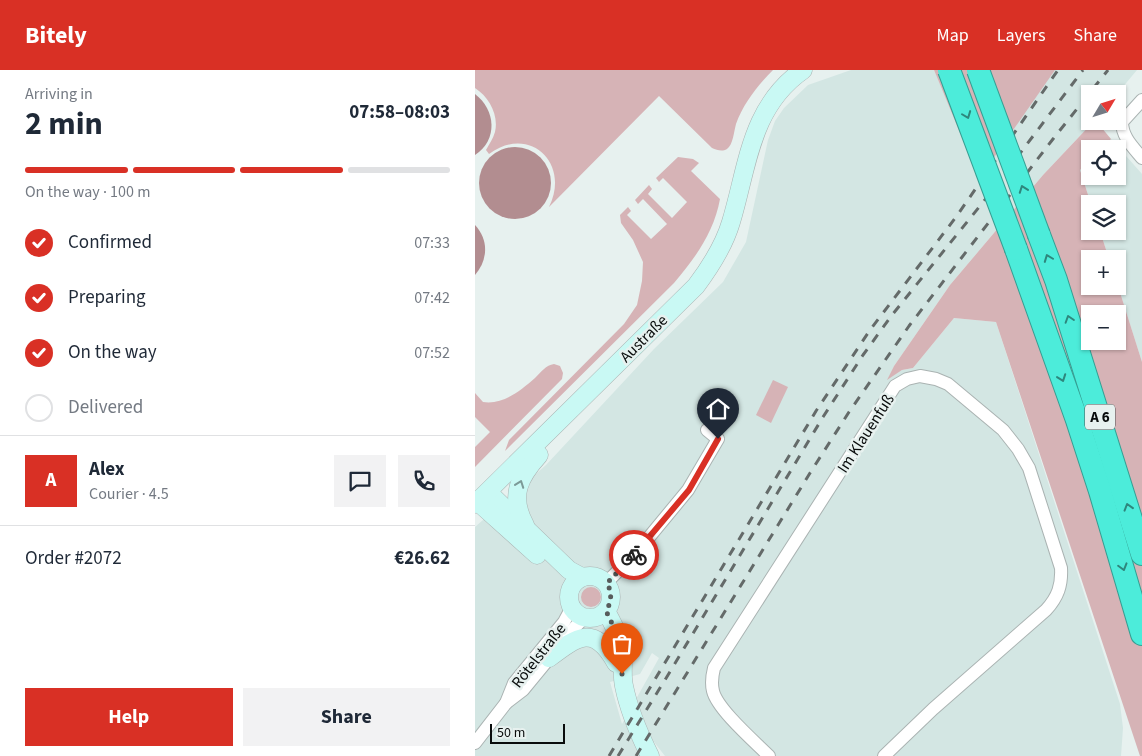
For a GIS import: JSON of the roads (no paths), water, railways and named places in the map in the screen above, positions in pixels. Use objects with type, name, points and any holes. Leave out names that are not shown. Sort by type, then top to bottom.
[{"type":"highway","name":"A 6","points":[[949,70],[1016,249],[1100,490],[1142,634]]},
{"type":"highway","name":"A 6","points":[[978,70],[1059,290],[1142,554]]},
{"type":"main road","name":"Austraße","points":[[480,499],[695,286],[711,267],[731,223],[754,137],[765,110],[775,94],[789,80],[803,70]]},
{"type":"main road","points":[[527,530],[517,503],[517,489],[525,470],[548,446],[552,428]]},
{"type":"main road","points":[[480,499],[527,530],[569,570],[576,583]]},
{"type":"main road","points":[[480,499],[535,552],[576,583]]},
{"type":"main road","points":[[589,613],[611,600],[610,588],[607,583],[593,576],[576,583],[569,598],[589,613],[608,637],[631,712],[650,756]]},
{"type":"main road","points":[[549,658],[571,641],[586,637],[598,641],[619,669]]},
{"type":"street","points":[[1142,100],[1122,122],[1122,129],[1126,138],[1142,158]]},
{"type":"street","name":"Im Klauenfuß","points":[[769,756],[720,705],[713,693],[712,678],[714,668],[895,386],[907,379],[920,376],[936,379],[948,384],[1003,430],[1018,449],[1029,468],[1061,568],[1062,580],[1055,600],[1046,610],[933,709],[883,756]]},
{"type":"street","points":[[607,583],[636,553],[689,490],[718,439],[707,430]]},
{"type":"street","name":"Rötelstraße","points":[[505,703],[523,690],[589,613]]},
{"type":"street","name":"Rötelstraße","points":[[475,743],[505,703],[514,684],[564,622],[589,613]]},
{"type":"railway","points":[[609,756],[816,411],[870,330],[956,217],[1058,70]]},
{"type":"railway","points":[[618,756],[823,417],[863,355],[892,315],[984,201],[1083,70]]},
{"type":"railway","points":[[636,756],[849,412],[909,326],[1108,70]]}]
